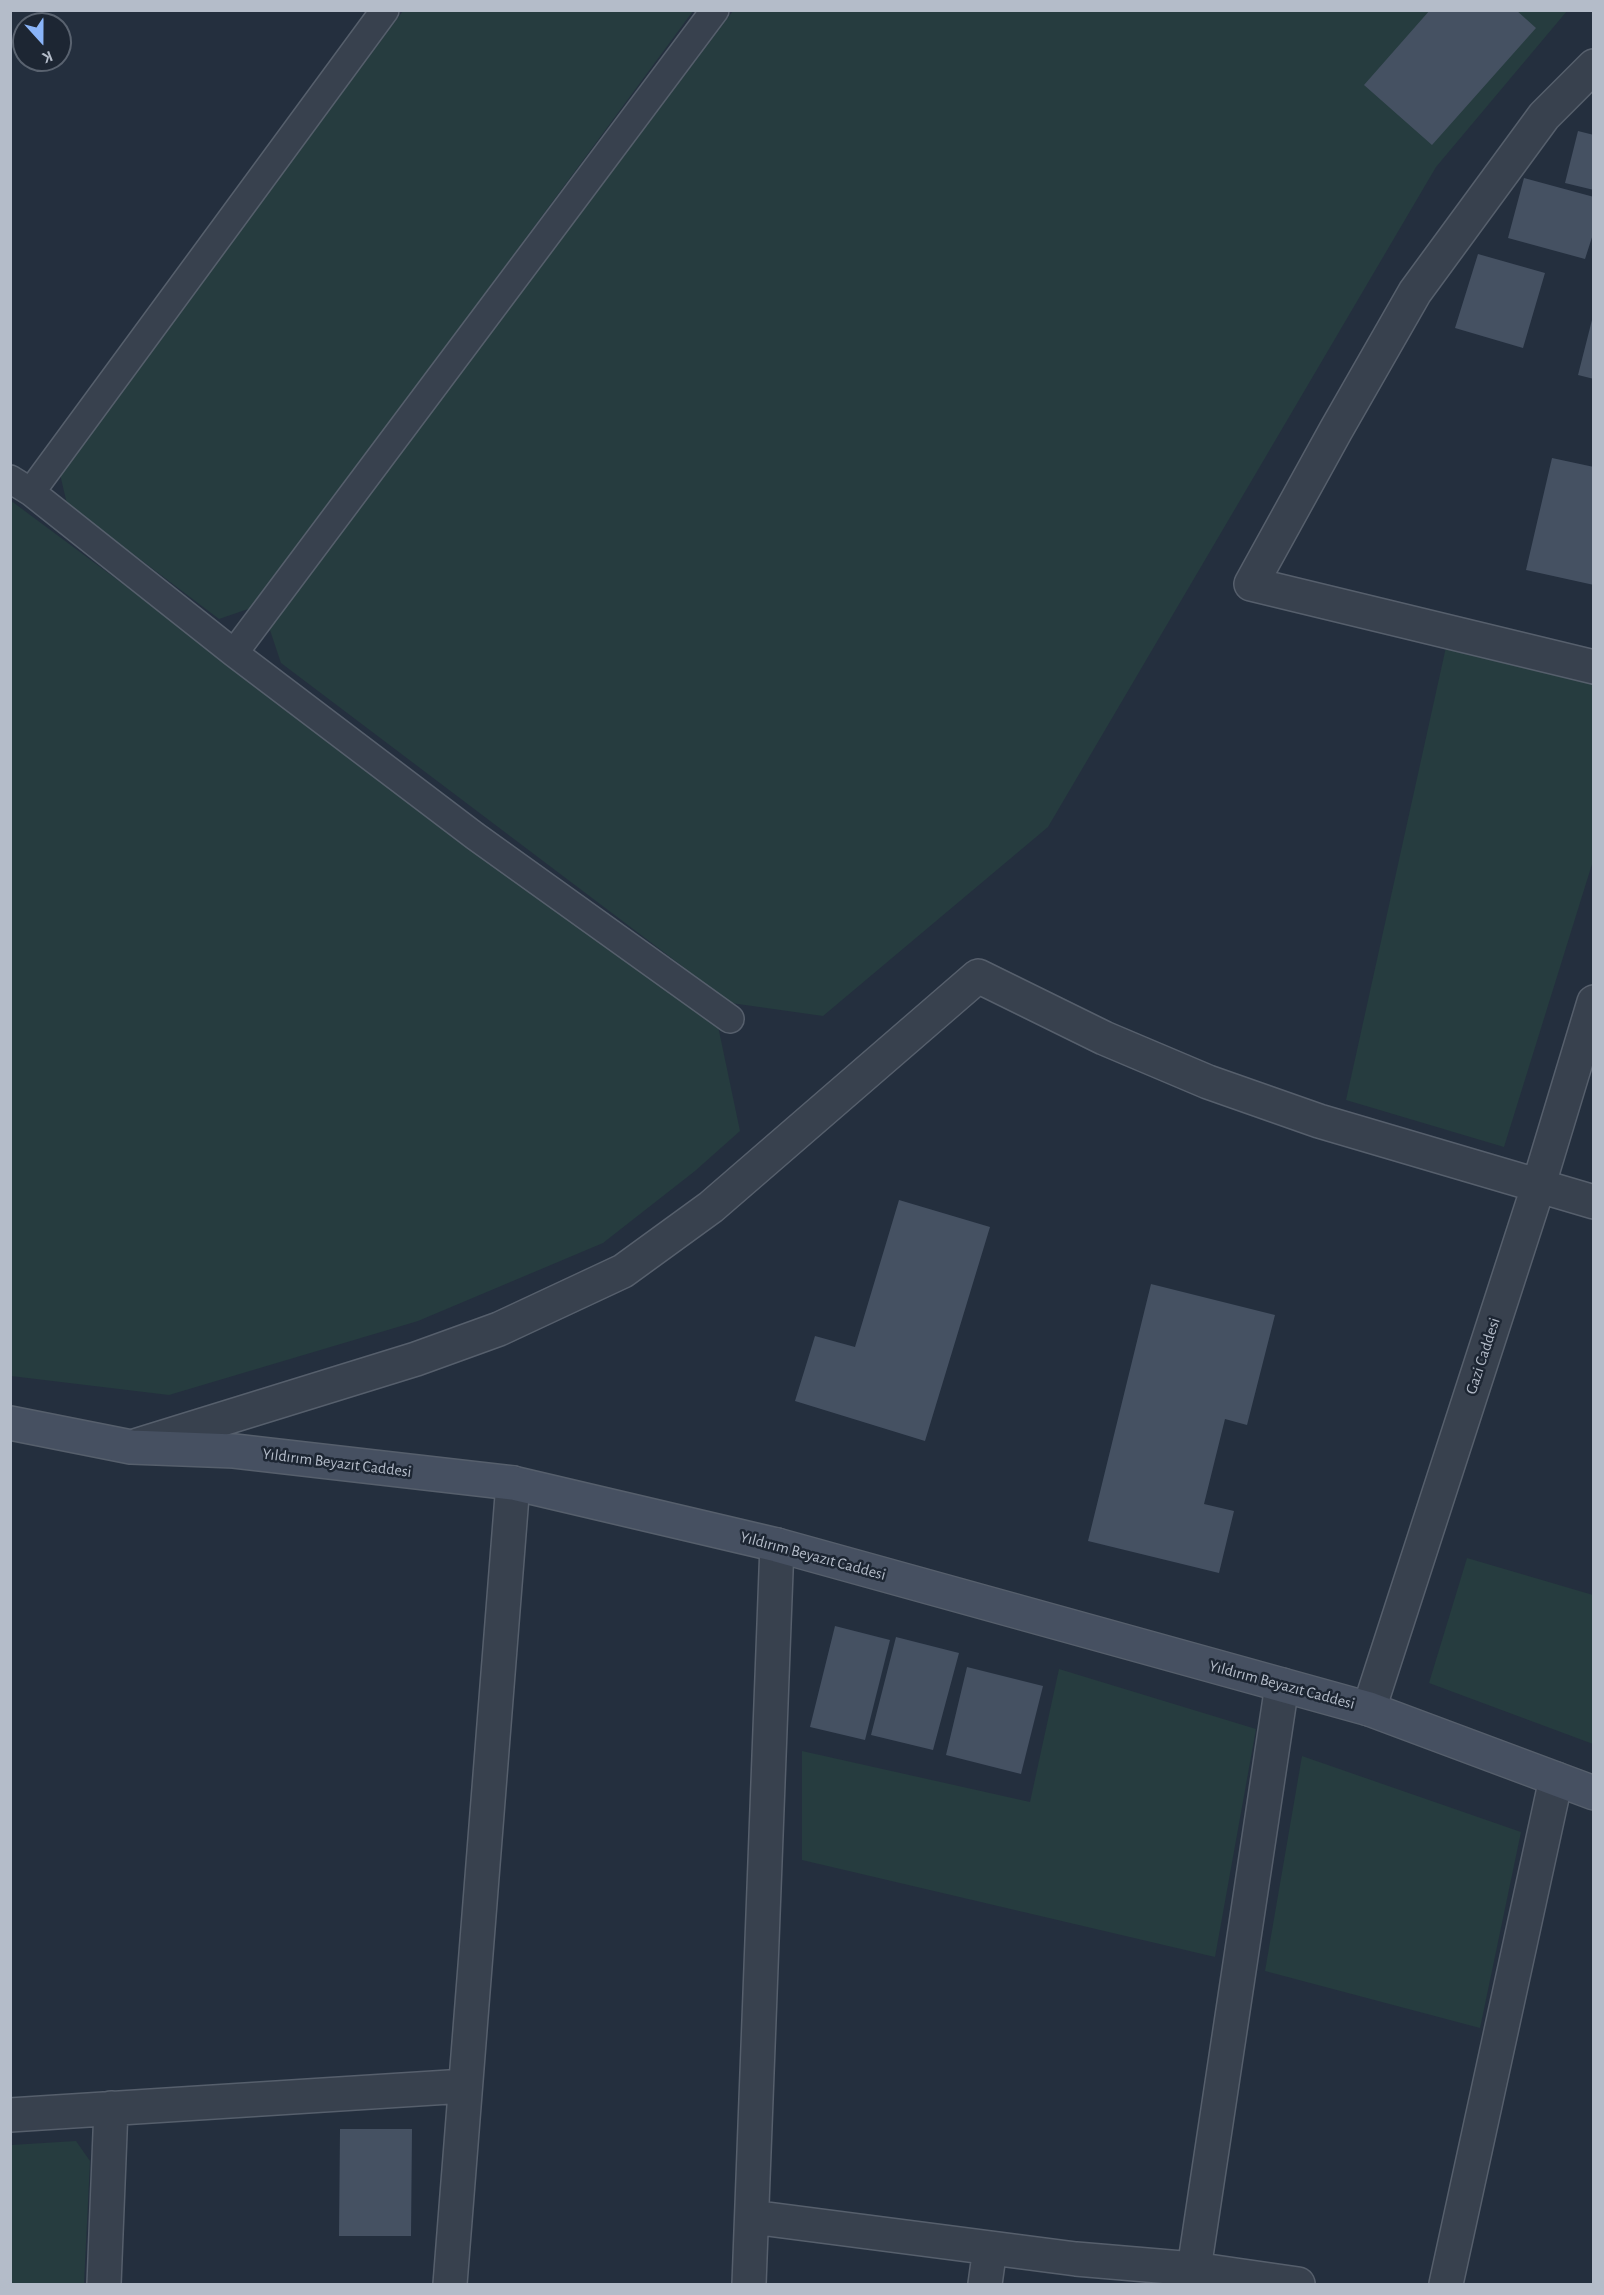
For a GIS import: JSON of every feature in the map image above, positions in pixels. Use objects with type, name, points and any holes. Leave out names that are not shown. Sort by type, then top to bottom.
[{"type":"street","points":[[1593,66],[1544,116],[1415,292],[1251,584],[1593,667]]},
{"type":"street","points":[[132,1447],[416,1359],[499,1329],[623,1271],[711,1208],[978,976],[1104,1038],[1208,1082],[1319,1121],[1593,1202]]},
{"type":"street","name":"Gazi Caddesi","points":[[1369,1709],[1538,1187],[1593,1002]]},
{"type":"street","name":"Yıldırım Beyazıt Caddesi","points":[[10,1423],[132,1447],[234,1451],[513,1483],[777,1545],[1369,1709],[1593,1793]]},
{"type":"street","points":[[450,2284],[513,1483]]},
{"type":"street","points":[[750,2284],[777,1545]]},
{"type":"street","points":[[1194,2269],[1282,1685]]},
{"type":"street","points":[[1446,2284],[1556,1779]]},
{"type":"street","points":[[10,2115],[465,2086]]},
{"type":"street","points":[[104,2284],[111,2108]]},
{"type":"street","points":[[752,2217],[1076,2259],[1145,2275],[1194,2269],[1299,2284]]},
{"type":"street","points":[[985,2284],[990,2247]]},
{"type":"lane","points":[[385,10],[21,485],[234,653],[475,836],[730,1019]]},
{"type":"lane","points":[[234,653],[715,10]]},
{"type":"green space","points":[[403,11],[693,11],[254,607],[219,619],[67,504],[60,474]]},
{"type":"green space","points":[[733,11],[1567,11],[1436,167],[1048,827],[823,1016],[731,1003],[281,663],[269,627]]},
{"type":"green space","points":[[10,500],[718,1026],[740,1131],[695,1171],[603,1243],[418,1321],[169,1395],[11,1376]]},
{"type":"green space","points":[[1446,647],[1593,684],[1593,861],[1504,1147],[1346,1100]]},
{"type":"green space","points":[[1467,1558],[1593,1595],[1593,1744],[1429,1683]]},
{"type":"green space","points":[[1059,1669],[1256,1729],[1215,1957],[802,1860],[802,1751],[1030,1802]]},
{"type":"green space","points":[[1302,1756],[1521,1832],[1480,2028],[1265,1971]]},
{"type":"green space","points":[[76,2141],[90,2161],[84,2284],[11,2284],[11,2145]]},
{"type":"building","points":[[1430,10],[1516,10],[1536,28],[1432,145],[1364,85]]},
{"type":"building","points":[[1578,131],[1594,135],[1594,190],[1565,183]]},
{"type":"building","points":[[1524,178],[1594,197],[1594,231],[1585,259],[1508,238]]},
{"type":"building","points":[[1478,254],[1545,273],[1523,348],[1455,328]]},
{"type":"building","points":[[1594,316],[1594,379],[1578,375]]},
{"type":"building","points":[[1552,458],[1594,467],[1594,585],[1526,570]]},
{"type":"building","points":[[899,1200],[990,1227],[925,1441],[795,1401],[815,1336],[855,1347]]},
{"type":"building","points":[[1151,1284],[1275,1315],[1247,1425],[1225,1419],[1204,1504],[1234,1511],[1219,1573],[1088,1541]]},
{"type":"building","points":[[835,1626],[890,1640],[865,1740],[810,1727]]},
{"type":"building","points":[[896,1637],[959,1653],[933,1750],[871,1735]]},
{"type":"building","points":[[967,1667],[1043,1686],[1021,1774],[946,1755]]},
{"type":"building","points":[[340,2129],[412,2129],[411,2236],[339,2236]]}]
